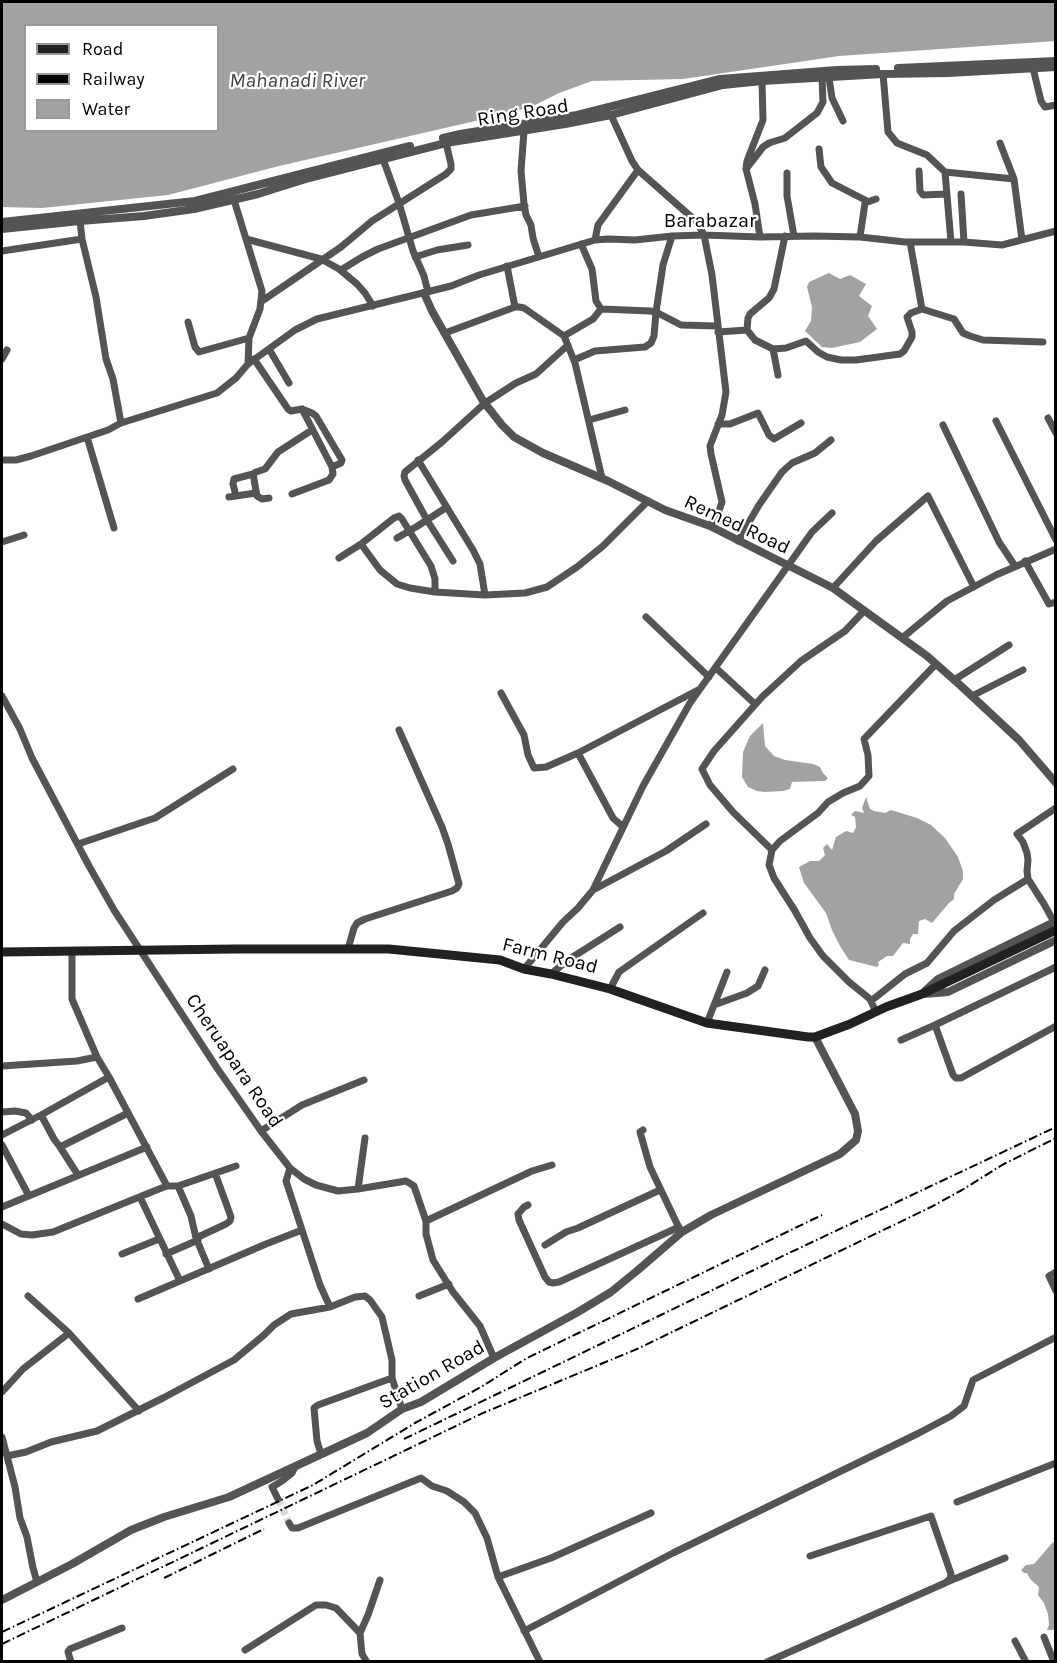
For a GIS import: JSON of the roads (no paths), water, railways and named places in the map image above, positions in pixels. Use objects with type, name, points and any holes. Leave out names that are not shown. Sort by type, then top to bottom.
[{"type":"main road","name":"Farm Road","points":[[2,952],[389,949],[500,960],[524,969],[610,989],[707,1023],[816,1037],[922,994],[1055,924]]},
{"type":"street","name":"Ring Road","points":[[2,229],[154,215],[194,209],[446,143],[525,131],[686,87],[731,78],[837,70],[1056,61]]},
{"type":"street","name":"Ring Road","points":[[2,222],[195,201],[460,134],[611,115],[723,86],[762,81],[883,74],[1056,67]]},
{"type":"street","points":[[1033,68],[1041,101],[1045,107],[1056,105]]},
{"type":"street","points":[[883,74],[888,132],[897,143],[927,155],[945,172],[1014,179]]},
{"type":"street","points":[[826,78],[843,121]]},
{"type":"street","points":[[746,169],[764,147],[785,138],[817,113],[823,102],[826,78]]},
{"type":"street","points":[[760,237],[746,169],[763,120],[762,81]]},
{"type":"street","points":[[611,115],[638,170],[697,222],[704,235],[712,275],[726,392],[725,404],[710,446],[722,502],[710,526]]},
{"type":"street","points":[[525,131],[521,171],[525,206],[539,257]]},
{"type":"street","points":[[262,301],[341,247],[372,221],[446,174],[451,169],[446,143]]},
{"type":"street","points":[[1000,143],[1014,179],[1022,240]]},
{"type":"street","points":[[819,149],[821,167],[832,183],[867,201],[876,199]]},
{"type":"street","points":[[383,159],[415,257],[424,276],[426,293]]},
{"type":"street","points":[[595,240],[598,225],[638,170]]},
{"type":"street","points":[[919,171],[920,191],[923,195],[946,194]]},
{"type":"street","points":[[945,172],[951,242]]},
{"type":"street","points":[[787,173],[787,196],[794,236]]},
{"type":"street","points":[[961,195],[964,242]]},
{"type":"street","points":[[234,200],[262,291],[262,301],[249,338],[251,361],[288,409],[291,411],[302,409],[312,413],[320,421],[341,455],[341,463],[332,467]]},
{"type":"street","points":[[860,237],[867,201]]},
{"type":"street","points":[[341,270],[378,249],[471,216],[525,206]]},
{"type":"street","points":[[80,221],[121,423]]},
{"type":"street","name":"Barabazar","points":[[2,460],[16,460],[31,456],[108,430],[121,423],[217,393],[236,378],[251,361],[295,330],[316,319],[451,286],[507,266],[595,240],[635,240],[704,235],[794,236],[860,237],[910,242],[1002,245],[1056,231]]},
{"type":"street","points":[[574,360],[595,351],[645,347],[651,343],[654,336],[663,265],[672,236]]},
{"type":"street","points":[[785,236],[774,289],[769,298],[748,318],[747,330],[755,340],[772,349],[786,348],[804,341],[822,355],[847,361],[900,354],[912,337],[907,320],[908,315],[922,309],[954,319],[963,333],[982,340],[1043,342]]},
{"type":"street","points":[[2,251],[82,239]]},
{"type":"street","points":[[246,239],[321,260],[341,270],[357,284],[373,306]]},
{"type":"street","points":[[910,242],[922,309]]},
{"type":"street","points":[[581,244],[592,268],[596,301],[601,309]]},
{"type":"street","points":[[415,257],[437,250],[468,245]]},
{"type":"street","points":[[507,266],[515,307]]},
{"type":"street","name":"Remed Road","points":[[426,293],[432,311],[485,403],[514,437],[562,463],[602,478],[665,510],[710,526],[833,588],[936,663],[1018,740],[1056,783]]},
{"type":"street","points":[[445,333],[515,307],[524,308],[564,336],[574,360],[602,478]]},
{"type":"street","points":[[601,309],[656,312],[681,325],[747,330]]},
{"type":"street","points":[[564,336],[593,319],[601,309]]},
{"type":"street","points":[[189,322],[195,347],[199,352],[249,338]]},
{"type":"street","points":[[453,561],[427,520],[404,476],[405,472],[485,403],[516,383],[536,374],[568,345]]},
{"type":"street","points":[[269,349],[289,383]]},
{"type":"street","points":[[772,349],[778,375]]},
{"type":"street","points":[[2,359],[7,350]]},
{"type":"street","points":[[292,494],[329,480],[333,474],[332,467],[302,409]]},
{"type":"street","points":[[589,420],[625,410]]},
{"type":"street","points":[[718,424],[730,424],[758,413],[769,435],[774,439],[801,423]]},
{"type":"street","points":[[1048,418],[1056,433]]},
{"type":"street","points":[[996,421],[1056,540]]},
{"type":"street","points":[[943,425],[999,542],[1015,566]]},
{"type":"street","points":[[256,493],[232,497],[234,479],[265,469],[278,452],[312,430]]},
{"type":"street","points":[[87,437],[114,528]]},
{"type":"street","points":[[738,541],[782,472],[792,462],[815,453],[831,441]]},
{"type":"street","points":[[418,460],[480,564],[485,595]]},
{"type":"street","points":[[253,474],[256,493],[260,498],[269,498]]},
{"type":"street","points":[[833,588],[876,541],[928,496],[974,587]]},
{"type":"street","points":[[361,544],[380,570],[397,584],[410,588],[485,595],[525,593],[548,587],[577,567],[603,546],[648,501]]},
{"type":"street","points":[[397,538],[447,507]]},
{"type":"street","points":[[524,969],[593,890],[667,743],[700,689],[812,532],[832,513]]},
{"type":"street","points":[[339,558],[399,516],[434,572],[435,592]]},
{"type":"street","points":[[2,542],[24,535]]},
{"type":"street","points":[[902,638],[947,601],[1025,561],[1056,549]]},
{"type":"street","points":[[1025,561],[1049,604],[1056,602]]},
{"type":"street","points":[[772,850],[710,785],[702,769],[714,751],[755,704],[801,661],[845,631],[864,611]]},
{"type":"street","points":[[646,617],[709,677]]},
{"type":"street","points":[[954,680],[1009,645]]},
{"type":"street","points":[[876,1012],[871,1001],[823,956],[774,878],[769,865],[772,850],[780,841],[818,813],[828,802],[860,786],[869,776],[868,755],[864,739],[936,663]]},
{"type":"street","points":[[716,668],[755,704]]},
{"type":"street","points":[[972,696],[1023,670]]},
{"type":"street","points":[[501,693],[524,735],[528,755],[534,768],[546,767],[578,753],[700,689]]},
{"type":"street","name":"Cheruapara Road","points":[[2,696],[20,729],[32,758],[114,910],[261,1131],[290,1168],[315,1185],[338,1191],[358,1190],[406,1181],[414,1186],[426,1221],[426,1234],[434,1260],[480,1326],[494,1358]]},
{"type":"street","points":[[348,949],[357,923],[452,891],[459,884],[442,827],[399,730]]},
{"type":"street","points":[[578,753],[613,818],[623,827]]},
{"type":"street","points":[[78,843],[154,818],[233,769]]},
{"type":"street","points":[[1055,924],[1028,879],[1027,853],[1017,834],[1056,808]]},
{"type":"street","points":[[593,890],[666,851],[706,824]]},
{"type":"street","points":[[871,1001],[905,974],[927,963],[954,932],[994,900],[1028,879]]},
{"type":"street","points":[[610,989],[619,972],[703,913]]},
{"type":"street","points":[[551,974],[568,960],[620,927]]},
{"type":"street","points":[[922,994],[948,992],[1056,940]]},
{"type":"street","points":[[72,952],[72,999],[97,1057],[167,1186]]},
{"type":"street","points":[[901,1040],[1056,967]]},
{"type":"street","points":[[714,1005],[747,993],[758,986],[765,970]]},
{"type":"street","points":[[707,1023],[727,972]]},
{"type":"street","points":[[935,1025],[956,1078],[960,1078],[1056,1026]]},
{"type":"street","name":"Station Road","points":[[2,1600],[131,1530],[229,1497],[367,1433],[402,1409],[421,1402],[611,1292],[680,1230],[840,1154],[856,1140],[858,1131],[855,1114],[816,1037]]},
{"type":"street","points":[[2,1066],[77,1061],[97,1057]]},
{"type":"street","points":[[2,1135],[109,1077]]},
{"type":"street","points":[[261,1131],[302,1105],[364,1080]]},
{"type":"street","points":[[2,1112],[26,1113],[32,1120]]},
{"type":"street","points":[[60,1147],[128,1113]]},
{"type":"street","points":[[41,1115],[54,1140],[78,1175]]},
{"type":"street","points":[[528,1205],[518,1214],[519,1220],[545,1277],[549,1282],[554,1283],[680,1230],[650,1167],[640,1132],[643,1130]]},
{"type":"street","points":[[358,1190],[365,1138]]},
{"type":"street","points":[[2,1145],[29,1196]]},
{"type":"street","points":[[2,1208],[147,1147]]},
{"type":"street","points":[[2,1224],[21,1234],[53,1232],[167,1186],[178,1186],[236,1166]]},
{"type":"street","points":[[426,1221],[532,1171],[552,1166]]},
{"type":"street","points":[[290,1168],[286,1181],[320,1285],[330,1307]]},
{"type":"street","points":[[166,1254],[230,1221],[231,1217],[216,1173]]},
{"type":"street","points":[[178,1186],[209,1269]]},
{"type":"street","points":[[545,1245],[566,1232],[660,1190]]},
{"type":"street","points":[[140,1197],[180,1281]]},
{"type":"street","points":[[138,1299],[302,1230]]},
{"type":"street","points":[[122,1254],[159,1239]]},
{"type":"street","points":[[1056,1272],[1049,1276],[1056,1291]]},
{"type":"street","points":[[419,1296],[449,1284]]},
{"type":"street","points":[[28,1296],[69,1333],[139,1411]]},
{"type":"street","points":[[7,1456],[97,1431],[234,1360],[274,1325],[291,1314],[330,1307],[355,1297],[365,1296],[382,1317],[392,1360],[392,1378],[402,1409]]},
{"type":"street","points":[[2,1392],[23,1369],[69,1333]]},
{"type":"street","points":[[524,1631],[673,1553],[951,1416],[964,1406],[973,1380],[1056,1337]]},
{"type":"street","points":[[321,1454],[317,1441],[314,1408],[392,1378]]},
{"type":"street","points":[[2,1437],[37,1582]]},
{"type":"street","points":[[957,1502],[1056,1463]]},
{"type":"street","points":[[278,1499],[272,1487],[292,1473],[296,1467]]},
{"type":"street","points":[[289,1523],[292,1528],[298,1528],[421,1478],[432,1486],[447,1491],[464,1502],[475,1513],[487,1538],[498,1577],[540,1662]]},
{"type":"street","points":[[498,1577],[551,1558],[651,1513]]},
{"type":"street","points":[[810,1556],[932,1516],[951,1574],[950,1579],[945,1583]]},
{"type":"street","points":[[767,1662],[1005,1558]]},
{"type":"street","points":[[367,1662],[362,1654],[360,1633],[380,1580]]},
{"type":"street","points":[[244,1650],[316,1605],[336,1608],[360,1633]]},
{"type":"street","points":[[70,1662],[68,1652],[70,1649],[122,1628]]},
{"type":"street","points":[[1044,1637],[1054,1662]]},
{"type":"street","points":[[1015,1641],[1026,1662]]},
{"type":"water","name":"Mahanadi River","points":[[2,2],[1055,2],[1056,41],[839,56],[683,79],[592,81],[559,93],[533,106],[506,114],[279,166],[168,195],[42,208],[2,207]]},
{"type":"water","points":[[829,273],[840,279],[850,275],[866,284],[859,296],[872,306],[868,316],[877,329],[860,342],[832,348],[822,347],[805,331],[811,321],[812,307],[807,287],[809,282]]},
{"type":"water","points":[[763,723],[765,746],[774,756],[813,764],[820,767],[828,778],[825,781],[792,782],[790,789],[783,791],[765,792],[748,787],[742,777],[743,752],[750,736]]},
{"type":"water","points":[[866,797],[870,809],[874,811],[885,813],[891,810],[931,825],[945,838],[958,857],[963,871],[963,879],[954,894],[954,899],[932,923],[925,919],[919,921],[918,934],[913,934],[910,944],[903,943],[893,956],[887,956],[878,962],[877,967],[849,960],[832,930],[826,913],[804,883],[799,867],[810,861],[819,861],[825,855],[823,848],[827,844],[832,850],[836,837],[846,831],[853,833],[856,827],[855,817],[851,815],[855,811],[864,813],[862,808]]},
{"type":"water","points":[[1055,1542],[1056,1629],[1047,1630],[1048,1614],[1038,1595],[1039,1587],[1027,1573],[1021,1570],[1026,1565],[1034,1564]]},
{"type":"tunnel","points":[[278,1499],[289,1523]]},
{"type":"railway","points":[[404,1439],[1056,1127]]},
{"type":"railway","points":[[2,1644],[483,1413],[637,1349],[931,1207],[1002,1165],[1056,1138]]},
{"type":"railway","points":[[2,1632],[313,1485],[527,1358],[824,1214]]},
{"type":"railway","points":[[164,1578],[264,1529]]}]
